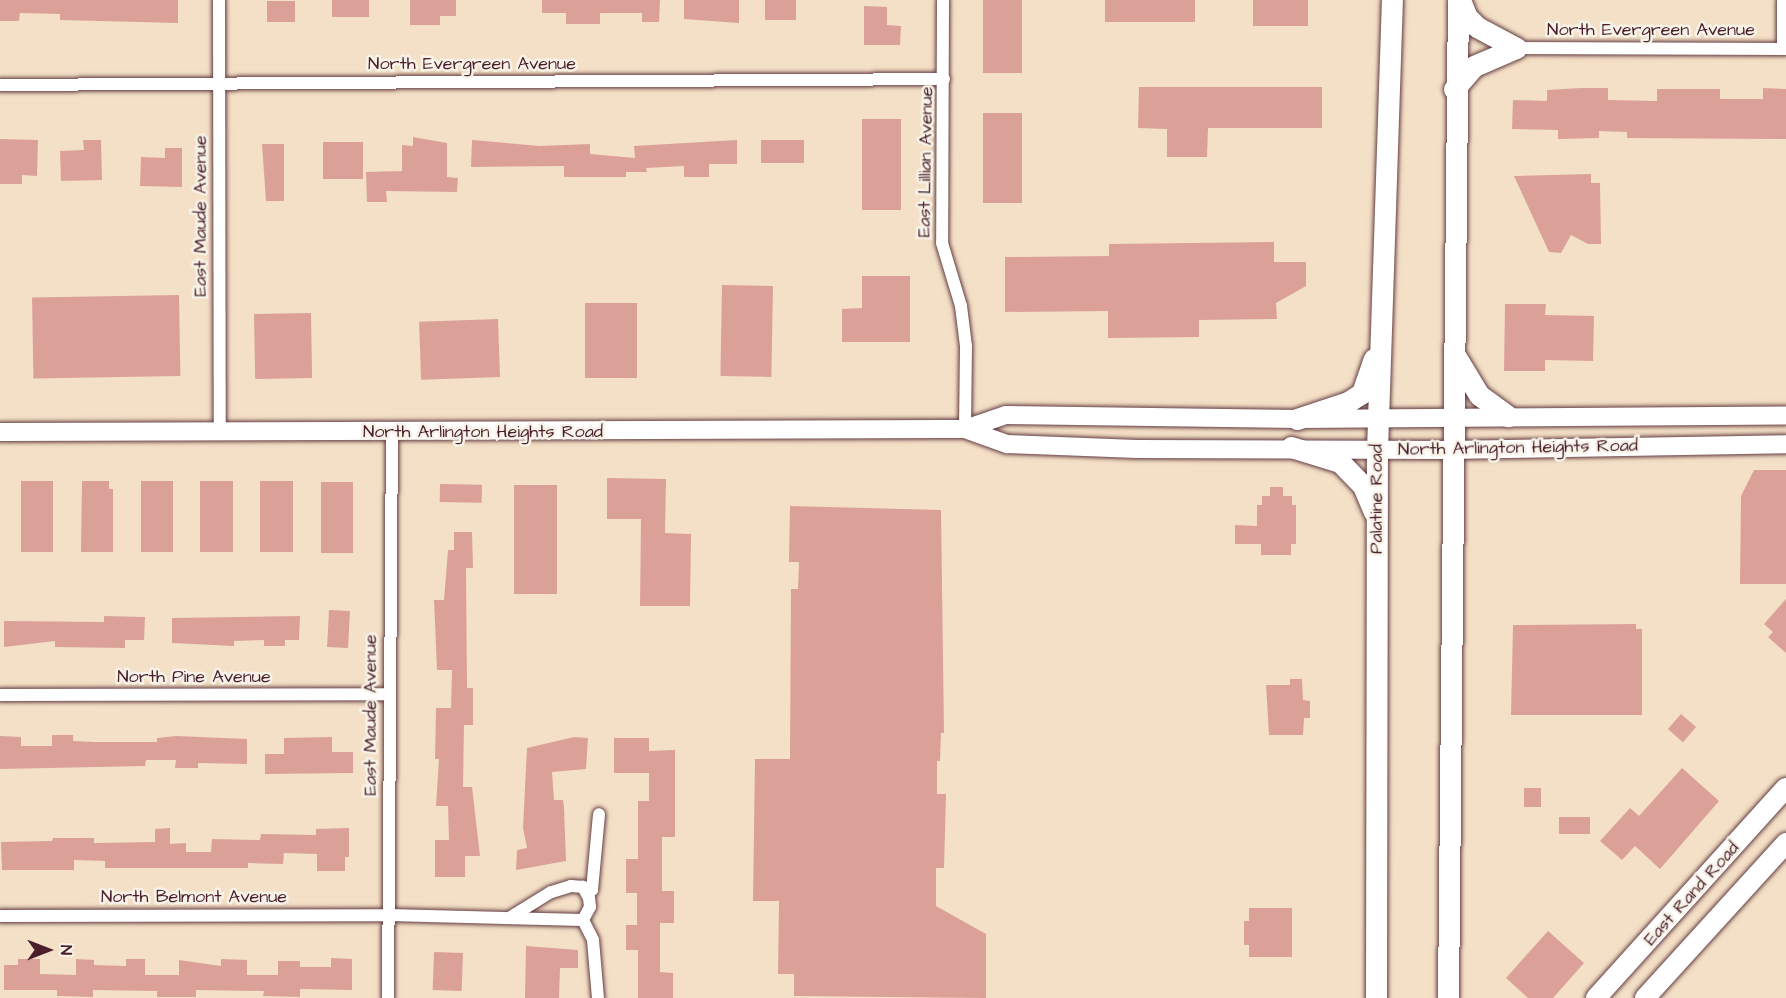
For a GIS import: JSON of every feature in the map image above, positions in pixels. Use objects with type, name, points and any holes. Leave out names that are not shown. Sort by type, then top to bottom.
[{"type":"highway","name":"Palatine Road","points":[[1376,998],[1377,450],[1392,0]]},
{"type":"highway","points":[[1459,0],[1467,17],[1477,27],[1516,48]]},
{"type":"highway","points":[[1448,998],[1455,450],[1454,89],[1459,0]]},
{"type":"highway","points":[[1454,89],[1474,66],[1516,48]]},
{"type":"highway","points":[[1297,419],[1348,402],[1362,393],[1381,338]]},
{"type":"highway","points":[[1455,354],[1479,395],[1508,416]]},
{"type":"highway","points":[[1291,447],[1341,462],[1363,486],[1377,521]]},
{"type":"main road","name":"North Arlington Heights Road","points":[[0,432],[965,429],[1006,415],[1297,419],[1786,416]]},
{"type":"main road","name":"North Arlington Heights Road","points":[[965,429],[1007,444],[1137,448],[1291,447],[1455,450],[1786,444]]},
{"type":"main road","name":"East Rand Road","points":[[1596,998],[1786,788]]},
{"type":"main road","name":"East Rand Road","points":[[1645,998],[1786,843]]},
{"type":"street","name":"East Maude Avenue","points":[[219,0],[220,432]]},
{"type":"street","name":"East Lillian Avenue","points":[[943,0],[945,79],[942,243],[961,306],[966,346],[965,429]]},
{"type":"street","points":[[1783,0],[1784,48]]},
{"type":"street","name":"North Evergreen Avenue","points":[[1516,48],[1784,48]]},
{"type":"street","name":"North Evergreen Avenue","points":[[0,84],[945,79]]},
{"type":"street","name":"East Maude Avenue","points":[[388,998],[388,694],[392,432]]},
{"type":"street","name":"North Pine Avenue","points":[[0,695],[388,694]]},
{"type":"street","points":[[586,893],[592,890],[599,814]]},
{"type":"street","points":[[509,918],[551,892],[571,886],[583,887],[590,907],[583,920],[592,940],[598,998]]},
{"type":"street","name":"North Belmont Avenue","points":[[0,916],[389,915],[583,920]]},
{"type":"building","points":[[0,0],[178,0],[178,23],[60,20],[60,14],[20,13],[19,21],[0,21]]},
{"type":"building","points":[[332,0],[369,0],[369,17],[332,17]]},
{"type":"building","points":[[410,0],[456,0],[456,16],[440,16],[440,25],[410,25]]},
{"type":"building","points":[[542,0],[660,0],[659,22],[642,22],[642,13],[600,13],[600,24],[566,24],[566,13],[542,13]]},
{"type":"building","points":[[684,0],[739,0],[739,23],[684,19]]},
{"type":"building","points":[[765,0],[796,0],[796,20],[765,20]]},
{"type":"building","points":[[983,0],[1022,0],[1022,73],[983,73]]},
{"type":"building","points":[[1105,0],[1195,0],[1195,22],[1105,22]]},
{"type":"building","points":[[1253,0],[1308,0],[1308,26],[1253,26]]},
{"type":"building","points":[[267,1],[295,1],[295,22],[267,22]]},
{"type":"building","points":[[864,6],[887,7],[887,25],[901,26],[900,45],[864,45]]},
{"type":"building","points":[[1139,87],[1322,87],[1322,128],[1208,128],[1207,157],[1167,157],[1167,129],[1138,128]]},
{"type":"building","points":[[1608,88],[1608,100],[1657,101],[1657,89],[1720,89],[1720,99],[1763,99],[1763,88],[1786,89],[1786,139],[1627,138],[1627,132],[1599,131],[1599,138],[1558,139],[1558,130],[1512,129],[1513,100],[1547,101],[1547,90]]},
{"type":"building","points":[[983,113],[1022,113],[1022,203],[983,203]]},
{"type":"building","points":[[862,119],[901,119],[901,210],[862,210]]},
{"type":"building","points":[[413,137],[447,143],[447,177],[458,178],[457,192],[386,191],[387,202],[367,202],[366,172],[402,171],[402,145],[413,146]]},
{"type":"building","points":[[0,139],[38,140],[37,176],[22,175],[22,184],[0,184]]},
{"type":"building","points":[[83,140],[101,140],[102,180],[61,181],[60,151],[84,150]]},
{"type":"building","points":[[472,140],[540,146],[590,144],[590,154],[635,158],[634,146],[737,140],[737,164],[709,164],[709,177],[684,177],[684,166],[646,168],[647,172],[626,172],[626,177],[564,177],[564,166],[471,167]]},
{"type":"building","points":[[761,140],[804,140],[804,163],[761,163]]},
{"type":"building","points":[[323,142],[363,142],[363,179],[323,179]]},
{"type":"building","points":[[262,144],[284,144],[284,201],[266,201]]},
{"type":"building","points":[[165,148],[182,148],[182,187],[140,186],[141,157],[165,158]]},
{"type":"building","points":[[1591,174],[1591,183],[1600,183],[1601,244],[1588,244],[1571,235],[1561,253],[1549,252],[1514,176]]},
{"type":"building","points":[[1274,242],[1274,262],[1306,262],[1306,286],[1276,303],[1277,319],[1199,320],[1199,337],[1108,338],[1108,311],[1005,312],[1005,257],[1109,256],[1109,244]]},
{"type":"building","points":[[862,276],[910,276],[910,342],[842,342],[842,309],[862,308]]},
{"type":"building","points":[[722,285],[773,286],[771,377],[720,376]]},
{"type":"building","points":[[179,295],[180,376],[33,379],[32,298]]},
{"type":"building","points":[[585,303],[637,303],[637,378],[585,378]]},
{"type":"building","points":[[1505,304],[1546,304],[1545,315],[1594,316],[1593,361],[1545,360],[1545,371],[1504,371]]},
{"type":"building","points":[[311,313],[312,378],[255,379],[254,314]]},
{"type":"building","points":[[498,319],[500,377],[421,380],[419,322]]},
{"type":"building","points":[[1754,470],[1786,470],[1786,584],[1740,584],[1741,496]]},
{"type":"building","points":[[607,478],[666,479],[665,533],[691,534],[690,606],[640,606],[641,519],[607,519]]},
{"type":"building","points":[[21,481],[53,481],[53,552],[21,552]]},
{"type":"building","points":[[82,481],[109,481],[109,489],[113,489],[113,552],[81,552]]},
{"type":"building","points":[[141,481],[173,481],[173,552],[141,552]]},
{"type":"building","points":[[200,481],[233,481],[233,552],[200,552]]},
{"type":"building","points":[[260,481],[293,481],[293,552],[260,552]]},
{"type":"building","points":[[321,482],[353,482],[353,553],[321,553]]},
{"type":"building","points":[[440,484],[482,485],[482,503],[440,502]]},
{"type":"building","points":[[514,485],[557,485],[557,594],[514,594]]},
{"type":"building","points":[[1270,487],[1283,487],[1283,496],[1292,496],[1292,505],[1296,505],[1296,544],[1291,544],[1291,555],[1261,555],[1261,544],[1235,544],[1235,525],[1257,526],[1257,505],[1262,505],[1262,496],[1270,496]]},
{"type":"building","points":[[790,506],[941,510],[944,733],[941,733],[940,761],[937,761],[937,794],[946,794],[944,868],[936,868],[936,906],[986,934],[986,998],[794,996],[794,974],[778,974],[779,901],[753,901],[755,759],[790,759],[791,589],[798,589],[799,562],[789,562]]},
{"type":"building","points":[[454,532],[472,532],[473,568],[466,568],[467,688],[473,688],[473,725],[464,725],[463,787],[472,787],[480,856],[465,856],[465,877],[435,877],[435,840],[449,840],[448,806],[436,806],[439,759],[435,759],[436,708],[451,708],[452,670],[437,670],[434,600],[444,600],[448,550],[454,550]]},
{"type":"building","points":[[1786,599],[1786,653],[1768,637],[1773,632],[1764,624]]},
{"type":"building","points":[[329,610],[350,611],[348,648],[327,647]]},
{"type":"building","points":[[104,616],[145,617],[144,640],[125,640],[125,648],[55,647],[55,641],[4,647],[4,621],[104,622]]},
{"type":"building","points":[[300,616],[299,640],[285,640],[285,646],[264,646],[264,640],[234,641],[234,646],[172,643],[172,618]]},
{"type":"building","points":[[1636,624],[1636,629],[1642,629],[1642,715],[1511,715],[1513,625]]},
{"type":"building","points":[[1290,679],[1302,679],[1303,700],[1310,701],[1310,718],[1304,718],[1303,735],[1269,735],[1266,685],[1290,685]]},
{"type":"building","points":[[1681,714],[1696,727],[1683,742],[1668,729]]},
{"type":"building","points":[[52,735],[73,735],[73,741],[95,742],[157,742],[157,738],[176,736],[247,739],[247,764],[198,763],[198,768],[175,768],[176,760],[146,760],[145,766],[0,769],[0,736],[21,737],[21,746],[52,746]]},
{"type":"building","points":[[332,737],[332,752],[353,752],[353,773],[265,774],[265,754],[284,754],[284,738]]},
{"type":"building","points":[[574,737],[588,738],[586,769],[552,772],[554,800],[563,800],[566,861],[516,870],[517,850],[527,848],[523,828],[527,748]]},
{"type":"building","points":[[614,738],[649,738],[649,751],[675,750],[675,837],[662,837],[662,891],[674,891],[674,923],[660,923],[660,972],[673,973],[673,998],[638,998],[638,950],[626,950],[626,925],[637,925],[637,893],[626,893],[626,859],[638,859],[638,801],[649,801],[649,773],[614,773]]},
{"type":"building","points":[[1682,768],[1719,801],[1660,869],[1635,846],[1622,860],[1600,841],[1630,808],[1639,816]]},
{"type":"building","points":[[1524,788],[1541,788],[1541,807],[1524,807]]},
{"type":"building","points":[[1559,817],[1590,817],[1590,834],[1559,834]]},
{"type":"building","points":[[170,828],[170,844],[186,843],[186,852],[211,852],[212,839],[260,840],[261,834],[316,835],[316,829],[349,828],[349,857],[345,857],[345,871],[317,871],[317,854],[284,853],[283,864],[248,863],[248,868],[105,868],[105,861],[74,860],[74,870],[2,870],[1,842],[94,838],[94,843],[155,842],[155,829]]},
{"type":"building","points":[[1249,908],[1292,908],[1292,957],[1249,957],[1249,945],[1244,945],[1244,921],[1249,921]]},
{"type":"building","points":[[1548,931],[1584,963],[1553,998],[1528,998],[1506,978]]},
{"type":"building","points":[[526,946],[578,950],[578,968],[560,968],[559,998],[525,998]]},
{"type":"building","points":[[434,952],[463,953],[462,991],[433,990]]},
{"type":"building","points":[[331,958],[352,959],[352,990],[300,989],[300,997],[263,996],[264,991],[196,990],[196,997],[157,997],[157,991],[93,990],[93,997],[57,996],[57,990],[4,990],[4,965],[18,965],[18,959],[40,959],[40,974],[76,975],[76,959],[94,960],[94,965],[126,966],[126,959],[145,959],[145,975],[179,975],[179,960],[221,966],[221,959],[247,960],[247,975],[278,975],[278,961],[300,961],[300,967],[331,967]]}]
